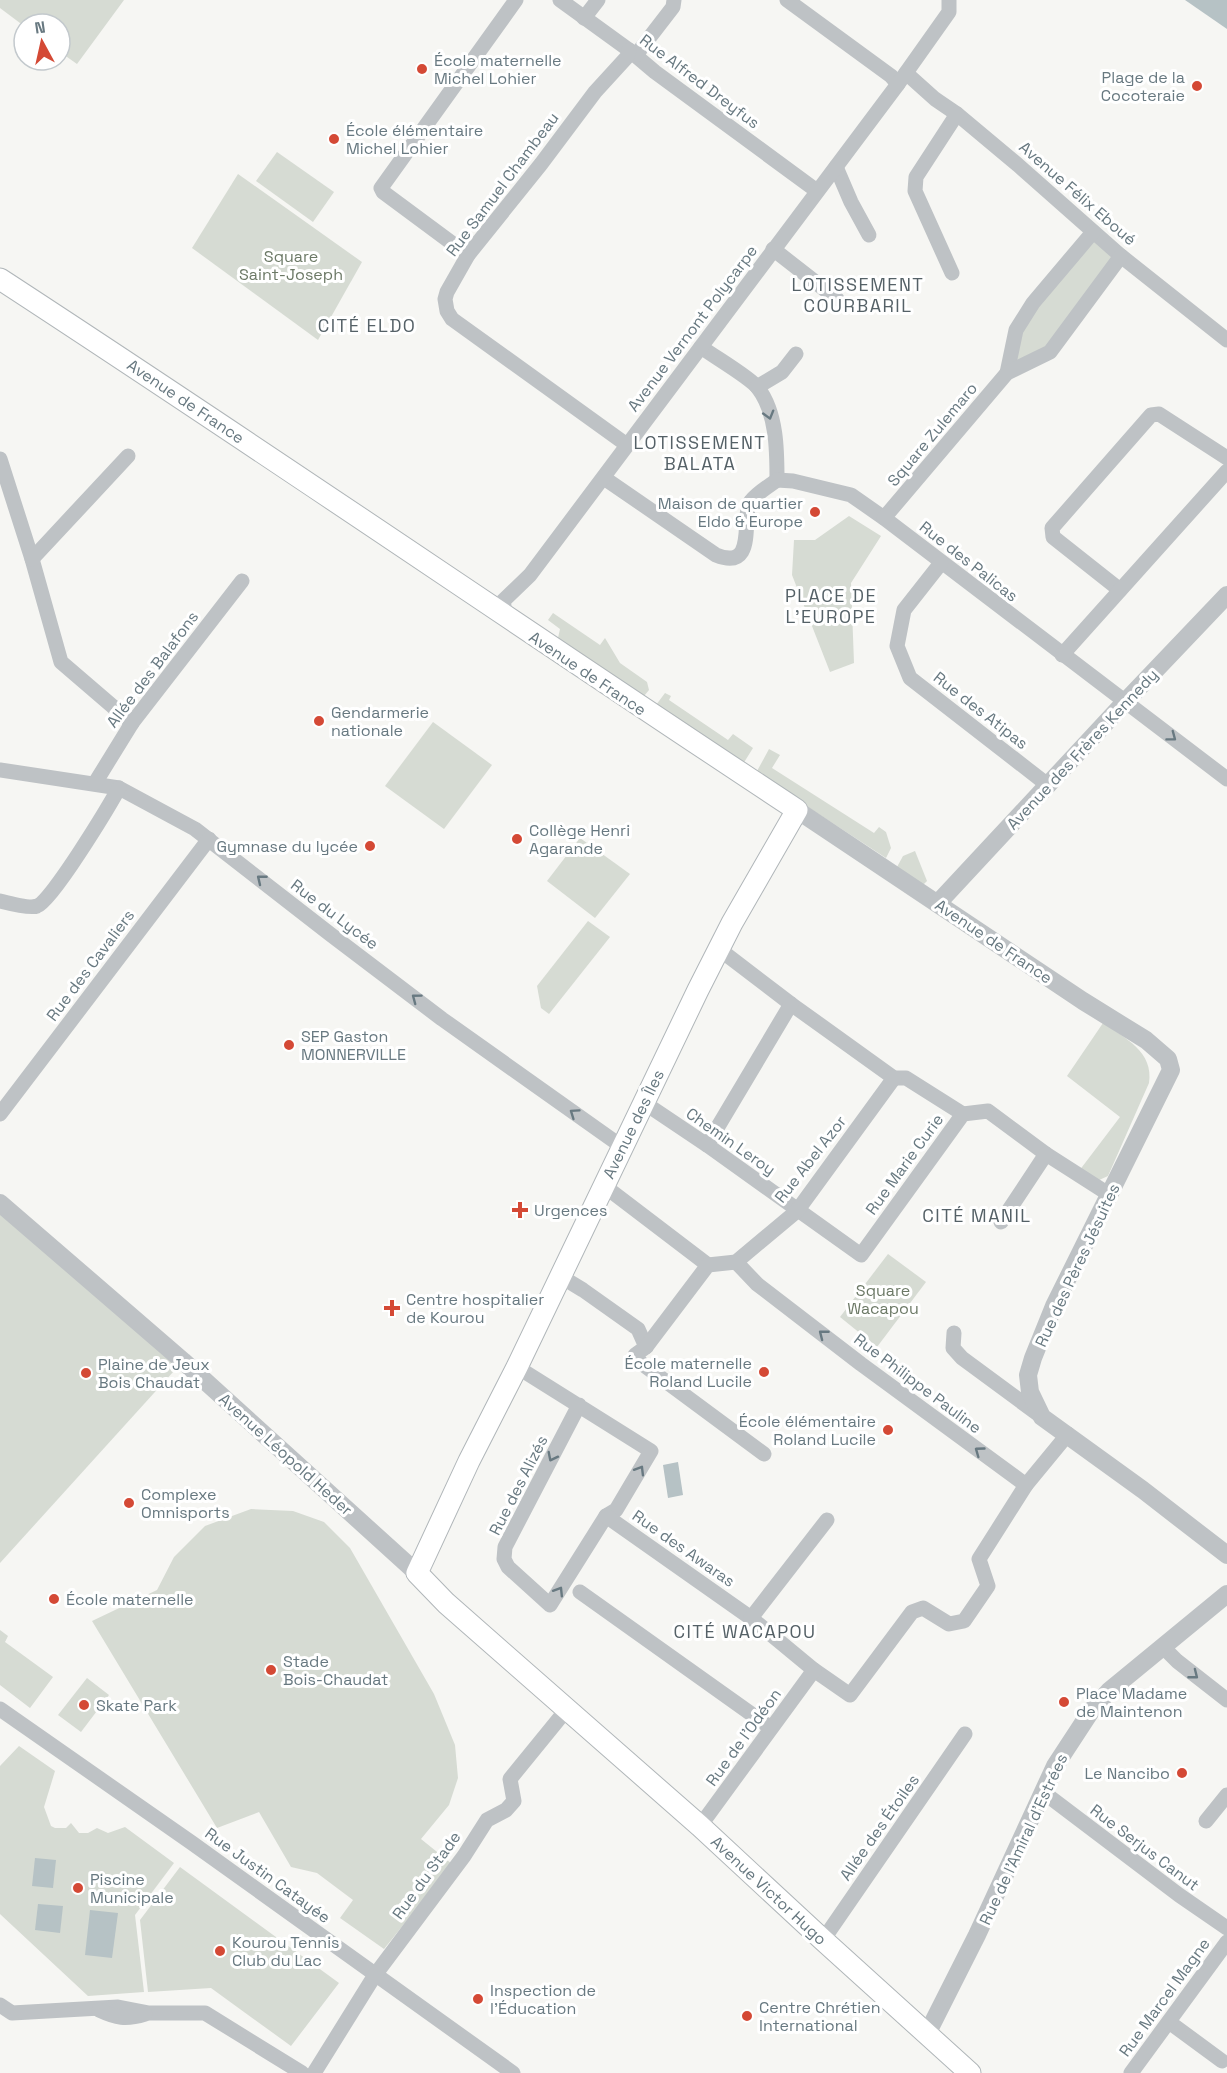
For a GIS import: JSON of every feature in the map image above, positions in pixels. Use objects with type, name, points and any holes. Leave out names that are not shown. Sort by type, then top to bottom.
[{"type":"main road","name":"Avenue de France","points":[[0,279],[499,608],[797,810]]},
{"type":"main road","name":"Avenue des Îles","points":[[417,1573],[621,1146],[736,916],[797,810]]},
{"type":"main road","name":"Avenue Léopold Heder","points":[[417,1573],[446,1603],[567,1710]]},
{"type":"main road","name":"Avenue Victor Hugo","points":[[567,1710],[700,1826],[969,2073]]},
{"type":"street","points":[[468,255],[383,192],[381,188],[516,0]]},
{"type":"street","name":"Rue Alfred Dreyfus","points":[[560,0],[817,190]]},
{"type":"street","points":[[584,18],[598,0]]},
{"type":"street","name":"Rue Samuel Chambeau","points":[[627,446],[452,319],[447,311],[445,299],[468,255],[595,92],[673,7],[674,0]]},
{"type":"street","name":"Avenue Félix Eboué","points":[[788,0],[891,76],[902,78],[957,114],[1121,256],[1227,340]]},
{"type":"street","name":"Avenue Vernont Polycarpe","points":[[499,608],[530,574],[604,478],[902,78],[949,12],[949,0]]},
{"type":"street","points":[[952,273],[915,191],[915,184],[916,177],[957,114]]},
{"type":"street","points":[[836,167],[869,235]]},
{"type":"street","name":"Square Zulemaro","points":[[1007,373],[1016,330],[1027,312],[1093,232]]},
{"type":"street","points":[[773,249],[837,298]]},
{"type":"street","name":"Square Zulemaro","points":[[884,518],[1007,373],[1050,352],[1121,256]]},
{"type":"street","points":[[604,478],[716,555],[724,558],[734,557],[742,551],[747,539],[748,510],[751,501],[777,480],[777,442],[766,403],[757,387],[700,347]]},
{"type":"street","points":[[757,387],[782,372],[795,354]]},
{"type":"street","points":[[1120,590],[1053,537],[1052,528],[1151,415],[1159,414],[1227,458]]},
{"type":"street","points":[[32,559],[128,456]]},
{"type":"street","points":[[0,459],[32,559],[61,662],[132,723]]},
{"type":"street","points":[[1062,655],[1227,471]]},
{"type":"street","name":"Rue des Palicas","points":[[777,480],[793,481],[851,495],[1225,775]]},
{"type":"street","name":"Rue des Atipas","points":[[941,562],[904,610],[897,646],[910,678],[1049,786]]},
{"type":"street","name":"Allée des Balafons","points":[[95,783],[132,723],[242,580]]},
{"type":"street","name":"Avenue des Frères Kennedy","points":[[938,903],[1227,595]]},
{"type":"street","name":"Rue du Lycée","points":[[0,770],[119,788],[195,829],[442,1018],[621,1146]]},
{"type":"street","points":[[0,902],[32,906],[40,904],[53,891],[119,788]]},
{"type":"street","name":"Avenue de France","points":[[797,810],[1083,1001],[1146,1040],[1168,1059],[1171,1070]]},
{"type":"street","name":"Rue des Cavaliers","points":[[0,1114],[95,986],[209,839]]},
{"type":"street","points":[[719,950],[894,1078],[906,1078],[963,1113]]},
{"type":"street","points":[[707,1145],[790,1004]]},
{"type":"street","name":"Rue des Pères Jésuites","points":[[1042,1417],[1030,1392],[1028,1375],[1033,1358],[1059,1295],[1171,1070]]},
{"type":"street","name":"Rue Abel Azor","points":[[736,1262],[797,1211],[894,1078]]},
{"type":"street","name":"Chemin Leroy","points":[[643,1102],[707,1145],[797,1211]]},
{"type":"street","name":"Rue Marie Curie","points":[[797,1211],[861,1255],[963,1113],[988,1111],[1046,1154],[1110,1194]]},
{"type":"street","points":[[1001,1222],[1046,1154]]},
{"type":"street","points":[[603,1185],[708,1265],[736,1262]]},
{"type":"street","name":"Avenue Léopold Heder","points":[[0,1203],[183,1360],[417,1573]]},
{"type":"street","name":"Rue Philippe Pauline","points":[[736,1262],[757,1284],[861,1364],[1026,1485]]},
{"type":"street","points":[[708,1265],[646,1347],[634,1355],[641,1363],[764,1455]]},
{"type":"street","points":[[560,1276],[638,1329],[646,1347]]},
{"type":"street","points":[[954,1333],[953,1348],[962,1358],[1068,1434],[1227,1555]]},
{"type":"street","points":[[517,1367],[579,1405]]},
{"type":"street","name":"Rue des Awaras","points":[[579,1405],[651,1451],[616,1509],[606,1516],[751,1618],[814,1670],[850,1695],[912,1612],[923,1608],[949,1624],[964,1621],[988,1586],[979,1559],[1026,1485]]},
{"type":"street","name":"Rue des Alizés","points":[[579,1405],[505,1547],[504,1559],[508,1567],[550,1605],[606,1516]]},
{"type":"street","points":[[1026,1485],[1068,1434]]},
{"type":"street","points":[[751,1618],[827,1520]]},
{"type":"street","points":[[580,1592],[771,1728]]},
{"type":"street","name":"Rue de l'Amiral d'Estrées","points":[[927,2034],[977,1935],[1055,1766],[1091,1711],[1109,1690],[1227,1594]]},
{"type":"street","points":[[1163,1647],[1177,1661],[1227,1700]]},
{"type":"street","name":"Rue de l'Odéon","points":[[700,1826],[814,1670]]},
{"type":"street","name":"Rue Justin Catayée","points":[[0,1709],[192,1843],[513,2073]]},
{"type":"street","name":"Rue du Stade","points":[[314,2073],[375,1975],[464,1857],[487,1820],[506,1810],[514,1801],[510,1779],[567,1710]]},
{"type":"street","name":"Allée des Étoiles","points":[[823,1940],[965,1734]]},
{"type":"street","name":"Rue Serjus Canut","points":[[1043,1792],[1179,1895],[1227,1928]]},
{"type":"street","points":[[1206,1821],[1227,1795]]},
{"type":"street","name":"Rue Marcel Magne","points":[[1131,2073],[1227,1942]]},
{"type":"street","points":[[1,2009],[12,2013],[96,2009],[125,2019],[149,2013],[210,2014],[302,2073]]},
{"type":"street","points":[[1169,2022],[1222,2061]]},
{"type":"green space","points":[[0,0],[124,0],[77,64],[72,60],[72,12],[12,12],[12,17],[0,8]]},
{"type":"green space","points":[[277,152],[334,192],[313,222],[256,181]]},
{"type":"green space","name":"Square Saint-Joseph","points":[[238,174],[362,262],[318,340],[192,248]]},
{"type":"green space","points":[[1093,232],[1121,256],[1050,352],[1007,373],[1016,330]]},
{"type":"green space","points":[[849,516],[881,536],[851,583],[854,663],[830,672],[792,575],[794,540],[815,540]]},
{"type":"green space","points":[[553,613],[600,645],[605,638],[620,663],[647,682],[649,690],[644,696],[558,638],[560,629],[548,620]]},
{"type":"green space","points":[[665,693],[671,696],[669,700],[728,740],[733,734],[753,748],[743,764],[656,705]]},
{"type":"green space","points":[[433,722],[492,765],[444,829],[385,786]]},
{"type":"green space","points":[[769,749],[780,755],[772,768],[874,833],[879,827],[886,832],[891,848],[886,858],[756,773]]},
{"type":"green space","points":[[580,838],[630,874],[595,918],[547,881]]},
{"type":"green space","points":[[915,851],[927,881],[923,885],[897,867],[903,856]]},
{"type":"green space","points":[[588,921],[610,937],[549,1014],[541,1008],[537,986]]},
{"type":"green space","points":[[1103,1023],[1129,1040],[1142,1054],[1147,1063],[1149,1083],[1108,1176],[1097,1181],[1079,1171],[1120,1117],[1067,1076]]},
{"type":"green space","name":"Plaine de Jeux Bois Chaudat","points":[[0,1203],[183,1361],[0,1563]]},
{"type":"green space","name":"Square Wacapou","points":[[888,1254],[926,1282],[877,1347],[840,1317]]},
{"type":"green space","name":"Stade Bois-Chaudat","points":[[251,1509],[293,1511],[324,1522],[350,1548],[434,1694],[455,1745],[458,1778],[449,1805],[421,1839],[452,1864],[384,1949],[340,1918],[353,1900],[317,1873],[291,1867],[259,1812],[217,1828],[92,1621],[157,1590],[174,1557],[205,1526]]},
{"type":"green space","points":[[0,1630],[8,1636],[5,1642],[53,1677],[30,1708],[0,1685]]},
{"type":"green space","name":"Skate Park","points":[[87,1678],[109,1695],[81,1732],[58,1715]]},
{"type":"green space","name":"Piscine Municipale","points":[[19,1746],[55,1771],[44,1807],[51,1826],[66,1828],[71,1823],[79,1833],[88,1833],[97,1828],[108,1833],[125,1827],[174,1863],[135,1915],[144,1992],[88,1996],[0,1914],[0,1766]]},
{"type":"green space","name":"Kourou Tennis Club du Lac","points":[[180,1867],[339,1983],[291,2046],[211,1988],[148,1992],[140,1920]]},
{"type":"shaded area","points":[[1185,0],[1227,0],[1227,29]]},
{"type":"shaded area","points":[[678,1462],[683,1495],[668,1498],[663,1465]]},
{"type":"shaded area","points":[[35,1858],[56,1860],[53,1888],[32,1886]]},
{"type":"shaded area","points":[[38,1904],[63,1906],[60,1933],[35,1930]]},
{"type":"shaded area","points":[[90,1910],[118,1913],[112,1958],[85,1955]]},
{"type":"place","name":"École maternelle Michel Lohier","points":[[422,69]]},
{"type":"place","name":"Plage de la Cocoteraie","points":[[1197,86]]},
{"type":"place","name":"École élémentaire Michel Lohier","points":[[334,139]]},
{"type":"place","name":"Maison de quartier Eldo & Europe","points":[[815,512]]},
{"type":"place","name":"Gendarmerie nationale","points":[[319,721]]},
{"type":"place","name":"Collège Henri Agarande","points":[[517,839]]},
{"type":"place","name":"Gymnase du lycée","points":[[370,846]]},
{"type":"place","name":"SEP Gaston MONNERVILLE","points":[[289,1045]]},
{"type":"place","name":"Urgences","points":[[520,1210]]},
{"type":"place","name":"Centre hospitalier de Kourou","points":[[392,1308]]},
{"type":"place","name":"École maternelle Roland Lucile","points":[[764,1372]]},
{"type":"place","name":"Plaine de Jeux Bois Chaudat","points":[[86,1373]]},
{"type":"place","name":"École élémentaire Roland Lucile","points":[[888,1430]]},
{"type":"place","name":"Complexe Omnisports","points":[[129,1503]]},
{"type":"place","name":"École maternelle","points":[[54,1599]]},
{"type":"place","name":"Stade Bois-Chaudat","points":[[271,1670]]},
{"type":"place","name":"Place Madame de Maintenon","points":[[1064,1702]]},
{"type":"place","name":"Skate Park","points":[[84,1705]]},
{"type":"place","name":"Le Nancibo","points":[[1182,1773]]},
{"type":"place","name":"Piscine Municipale","points":[[78,1888]]},
{"type":"place","name":"Kourou Tennis Club du Lac","points":[[220,1951]]},
{"type":"place","name":"Inspection de l'Éducation","points":[[478,1999]]},
{"type":"place","name":"Centre Chrétien International","points":[[747,2016]]},
{"type":"district","name":"LOTISSEMENT COURBARIL","points":[[858,295]]},
{"type":"district","name":"CITÉ ELDO","points":[[367,326]]},
{"type":"district","name":"LOTISSEMENT BALATA","points":[[700,453]]},
{"type":"district","name":"PLACE DE L'EUROPE","points":[[831,606]]},
{"type":"district","name":"CITÉ MANIL","points":[[977,1216]]},
{"type":"district","name":"CITÉ WACAPOU","points":[[745,1632]]}]
